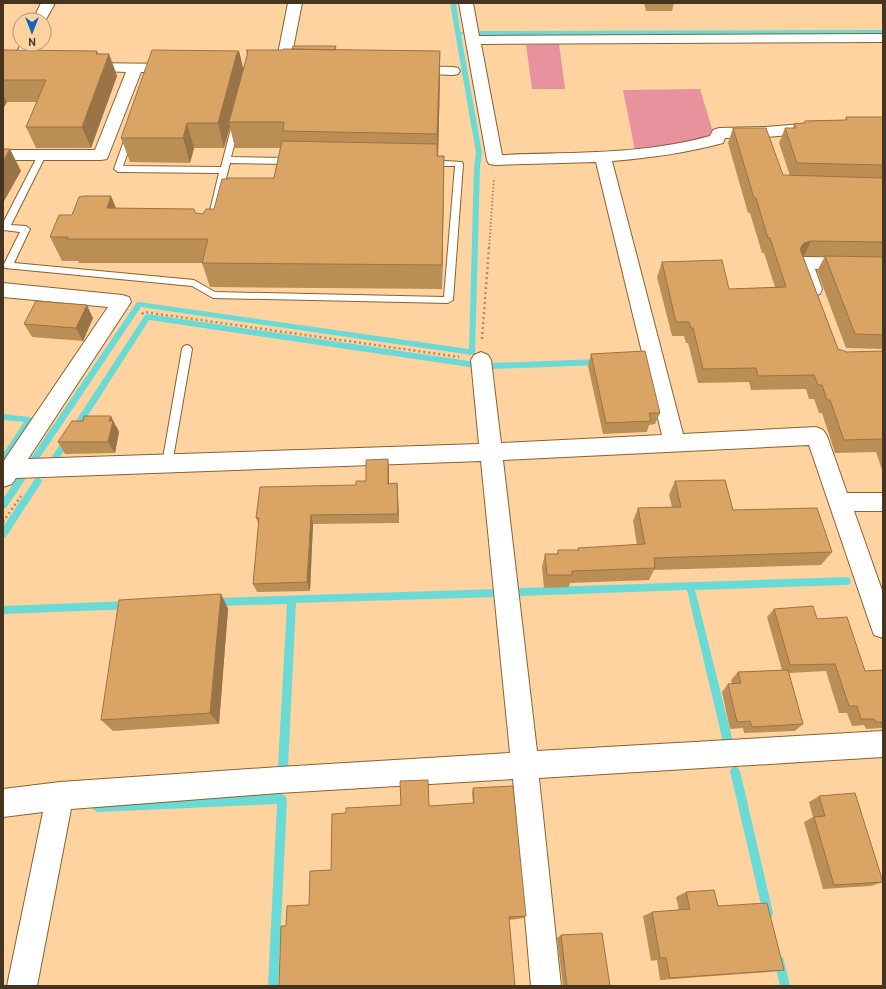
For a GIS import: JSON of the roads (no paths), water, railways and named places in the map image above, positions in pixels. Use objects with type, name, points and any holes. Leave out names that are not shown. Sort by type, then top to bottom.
[{"type":"street","points":[[295,3],[274,69],[298,69]]},
{"type":"street","points":[[466,3],[495,160],[603,156],[664,151],[694,146],[717,139],[719,133],[769,140],[829,127]]},
{"type":"street","points":[[473,40],[883,38]]},
{"type":"street","points":[[10,66],[21,52]]},
{"type":"street","points":[[10,66],[33,66]]},
{"type":"street","points":[[72,66],[135,67],[154,71],[193,68]]},
{"type":"street","points":[[3,155],[101,155],[135,67]]},
{"type":"street","points":[[399,70],[453,70]]},
{"type":"street","points":[[603,156],[675,444]]},
{"type":"street","points":[[820,306],[804,263],[883,264]]},
{"type":"street","points":[[3,290],[122,302],[7,474]]},
{"type":"street","points":[[480,360],[492,452],[525,766],[546,986]]},
{"type":"street","points":[[7,474],[39,468],[492,452],[816,436],[883,627]]},
{"type":"street","points":[[839,502],[883,502]]},
{"type":"street","points":[[3,803],[60,796],[279,780],[883,744]]},
{"type":"street","points":[[22,986],[60,796]]},
{"type":"lane","points":[[209,228],[238,115]]},
{"type":"lane","points":[[134,125],[118,169],[224,170]]},
{"type":"lane","points":[[42,155],[5,228],[26,229],[8,266],[194,283],[213,295],[448,300],[459,164],[421,163]]},
{"type":"lane","points":[[227,160],[304,161]]},
{"type":"lane","points":[[167,464],[187,349]]},
{"type":"waterway","points":[[453,3],[458,33]]},
{"type":"waterway","points":[[476,33],[883,32]]},
{"type":"waterway","points":[[3,506],[139,304],[472,352],[477,167],[479,153],[458,33]]},
{"type":"waterway","points":[[75,429],[147,317],[476,365]]},
{"type":"waterway","points":[[493,366],[599,362]]},
{"type":"waterway","points":[[3,417],[30,420],[3,460]]},
{"type":"waterway","points":[[52,463],[67,440]]},
{"type":"waterway","points":[[3,534],[38,481]]},
{"type":"waterway","points":[[690,586],[847,581]]},
{"type":"waterway","points":[[521,592],[690,586]]},
{"type":"waterway","points":[[690,586],[728,742]]},
{"type":"waterway","points":[[215,602],[498,593]]},
{"type":"waterway","points":[[283,766],[292,600]]},
{"type":"waterway","points":[[3,610],[130,605]]},
{"type":"waterway","points":[[735,771],[768,913]]},
{"type":"waterway","points":[[97,807],[282,799],[273,986]]},
{"type":"waterway","points":[[779,961],[785,986]]}]
